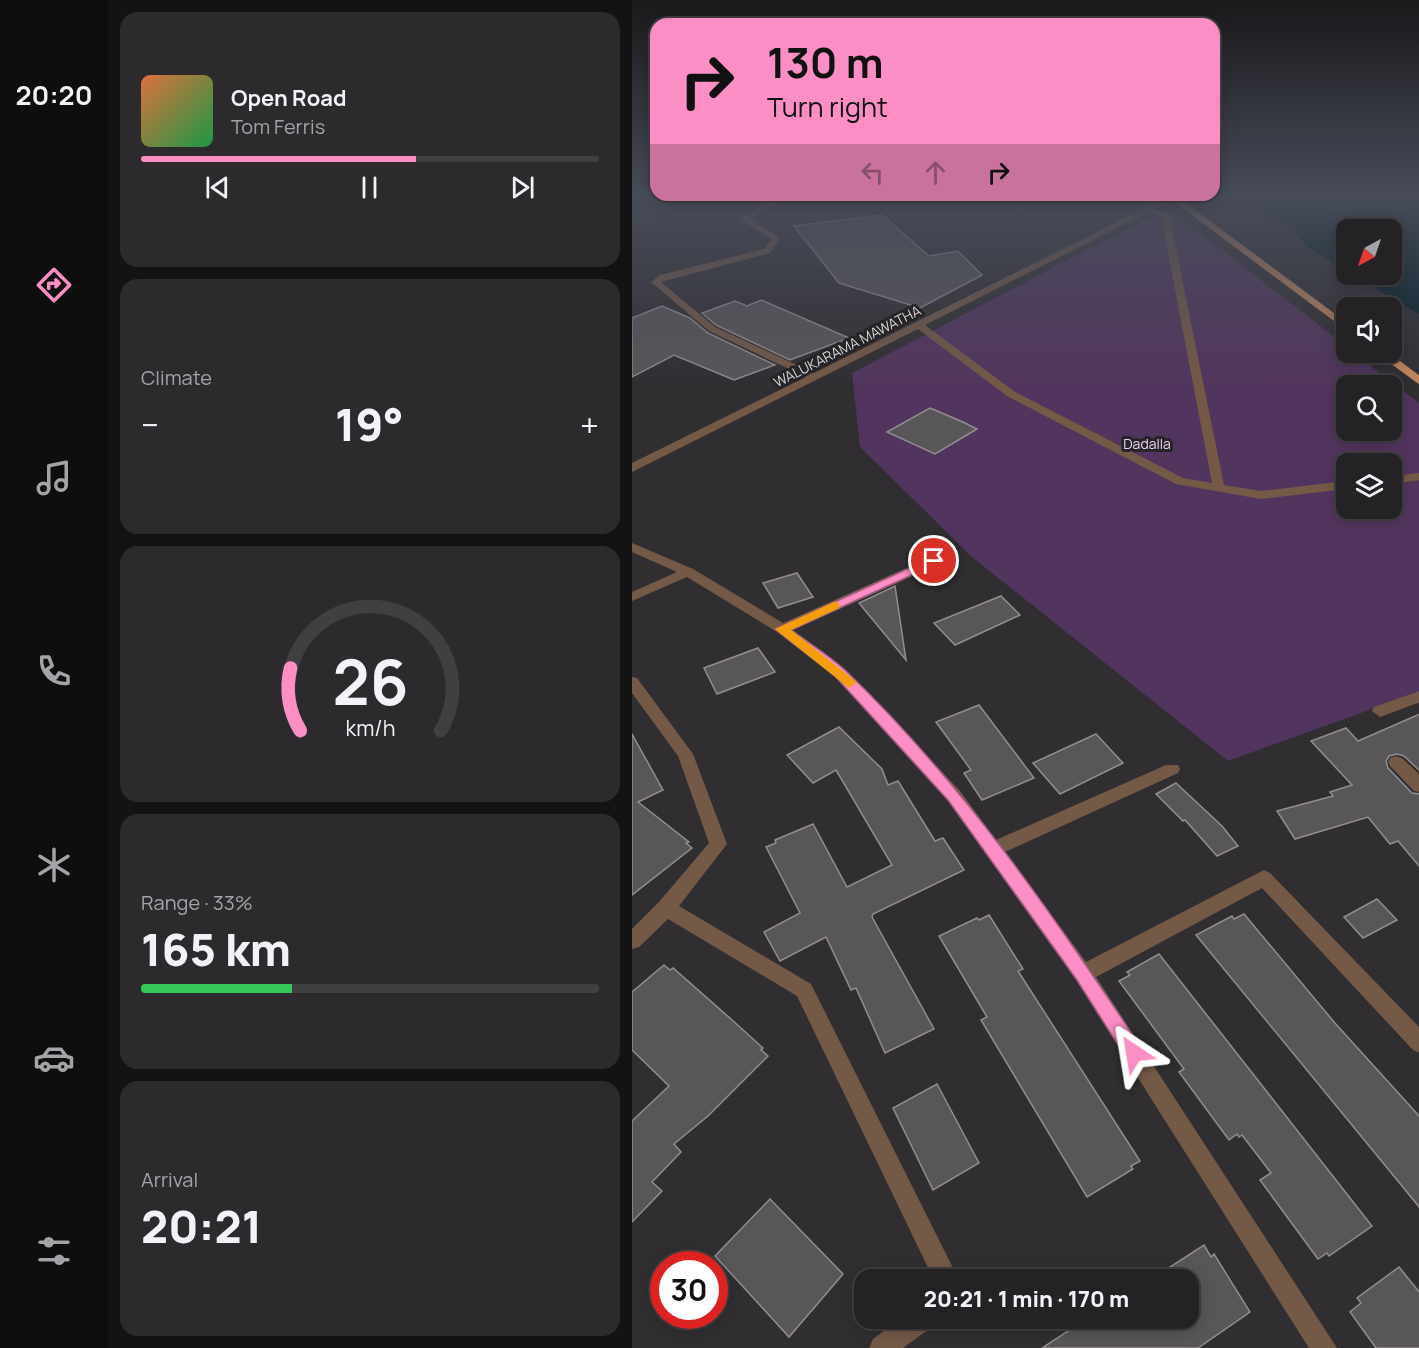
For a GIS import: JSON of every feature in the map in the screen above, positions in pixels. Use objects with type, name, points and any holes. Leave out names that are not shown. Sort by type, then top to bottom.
[{"type":"highway","points":[[1257,261],[1336,320]]},
{"type":"highway","points":[[1395,363],[1420,382]]},
{"type":"street","points":[[727,261],[663,277],[655,282],[712,329],[815,377]]},
{"type":"street","name":"WALUKARAMA MAWATHA","points":[[632,468],[1047,261]]},
{"type":"street","points":[[1174,261],[1218,488]]},
{"type":"street","points":[[918,326],[1011,394],[1180,482],[1260,495],[1336,486]]},
{"type":"street","points":[[1402,479],[1420,477]]},
{"type":"street","points":[[632,547],[688,572],[782,629],[840,673],[954,796],[1083,974],[1324,1348]]},
{"type":"street","points":[[782,629],[934,561]]},
{"type":"street","points":[[632,597],[688,572]]},
{"type":"street","points":[[632,682],[685,754],[718,844],[666,908],[632,941]]},
{"type":"street","points":[[1380,711],[1420,696]]},
{"type":"street","points":[[1396,762],[1420,786]]},
{"type":"street","points":[[992,850],[1172,769]]},
{"type":"street","points":[[1083,974],[1264,878],[1420,1043]]},
{"type":"street","points":[[666,908],[804,990],[942,1269]]},
{"type":"street","points":[[882,1348],[908,1329]]},
{"type":"green space","name":"Dadalla","points":[[1067,261],[1236,261],[1336,338],[1336,363],[1367,363],[1383,375],[1336,375],[1336,441],[1402,441],[1402,390],[1419,403],[1419,692],[1228,761],[972,557],[860,447],[852,373]]},
{"type":"water","points":[[1402,261],[1419,261],[1419,314],[1402,304],[1402,297],[1390,297],[1370,285],[1402,285]]},
{"type":"building","points":[[822,261],[968,261],[982,275],[920,308],[839,283]]},
{"type":"building","points":[[761,300],[849,338],[790,360],[716,325],[702,313],[735,301],[747,306]]},
{"type":"building","points":[[662,306],[690,318],[708,333],[775,365],[734,380],[674,355],[632,377],[632,318]]},
{"type":"building","points":[[930,408],[977,429],[935,454],[887,432]]},
{"type":"building","points":[[797,573],[813,597],[778,608],[763,583]]},
{"type":"building","points":[[895,586],[906,660],[859,603]]},
{"type":"building","points":[[1001,596],[1020,615],[955,645],[934,623]]},
{"type":"building","points":[[758,648],[775,672],[717,694],[704,668]]},
{"type":"building","points":[[979,705],[1034,778],[982,800],[964,773],[971,770],[936,722]]},
{"type":"building","points":[[1420,714],[1420,771],[1404,756],[1397,754],[1389,756],[1386,761],[1388,768],[1412,793],[1420,794],[1420,867],[1398,841],[1390,844],[1368,817],[1295,839],[1277,811],[1333,796],[1330,792],[1352,785],[1311,741],[1346,728],[1358,741]]},
{"type":"building","points":[[839,727],[882,769],[888,785],[898,781],[935,841],[943,838],[964,870],[873,914],[872,917],[934,1029],[885,1053],[856,988],[851,990],[826,937],[780,961],[764,932],[800,913],[766,847],[776,843],[775,840],[813,824],[847,887],[892,865],[836,770],[813,783],[787,755]]},
{"type":"building","points":[[632,734],[663,790],[638,802],[689,842],[686,843],[692,848],[632,895]]},
{"type":"building","points":[[1096,734],[1123,763],[1060,794],[1033,763]]},
{"type":"building","points":[[1176,783],[1222,826],[1238,846],[1217,856],[1185,820],[1183,821],[1156,794]]},
{"type":"building","points":[[1377,899],[1397,920],[1363,938],[1344,917]]},
{"type":"building","points":[[1244,914],[1334,1022],[1420,1117],[1420,1208],[1196,935],[1232,916],[1234,919]]},
{"type":"building","points":[[989,915],[1023,969],[1018,971],[1140,1161],[1131,1166],[1133,1169],[1087,1197],[981,1020],[987,1017],[939,936],[977,918],[979,920]]},
{"type":"building","points":[[1159,954],[1372,1226],[1329,1256],[1327,1253],[1318,1259],[1260,1180],[1271,1173],[1242,1135],[1239,1137],[1237,1134],[1229,1140],[1179,1072],[1184,1069],[1119,981],[1130,975],[1127,972]]},
{"type":"building","points":[[664,965],[670,970],[673,968],[763,1048],[761,1050],[768,1056],[708,1116],[674,1144],[681,1152],[652,1182],[662,1191],[632,1222],[632,1121],[669,1086],[632,1050],[632,992]]},
{"type":"building","points":[[937,1084],[979,1163],[933,1190],[893,1108]]},
{"type":"building","points":[[770,1199],[843,1274],[789,1337],[728,1270],[728,1251],[720,1251]]},
{"type":"building","points":[[1204,1245],[1211,1257],[1214,1254],[1250,1312],[1198,1348],[1042,1348],[1071,1329],[1199,1329],[1199,1269],[1167,1269]]},
{"type":"building","points":[[1399,1267],[1420,1293],[1420,1348],[1376,1348],[1350,1312],[1361,1303],[1357,1298]]},
{"type":"slow traffic","points":[[834,606],[782,629],[840,673],[849,683]]},
{"type":"route","points":[[934,561],[782,629],[840,673],[954,796],[1083,974],[1134,1053]]}]
